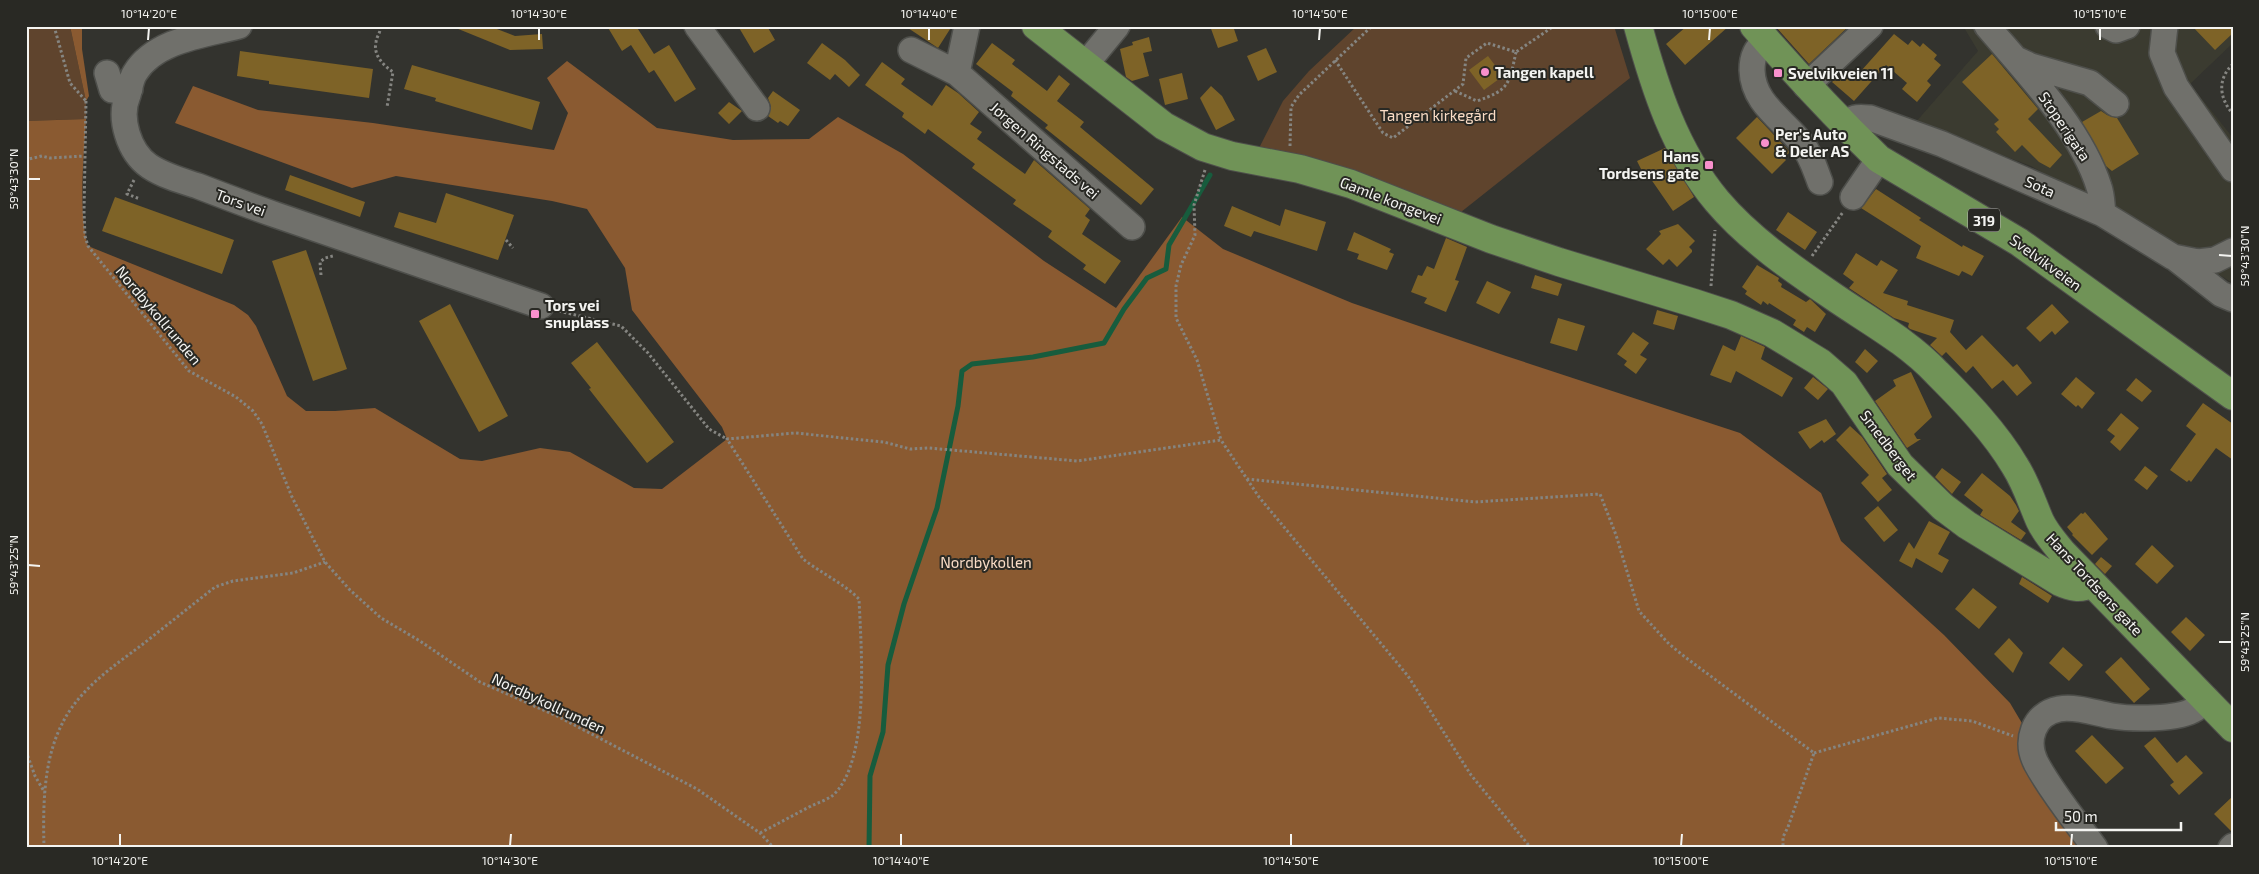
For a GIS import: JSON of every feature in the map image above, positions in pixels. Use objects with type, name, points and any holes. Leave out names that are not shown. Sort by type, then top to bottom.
[{"type":"main road","name":"Gamle kongevei","points":[[1036,26],[1164,126],[1192,143],[1239,158],[1286,166],[1351,184],[1491,239],[1731,315],[1772,332]]},
{"type":"main road","name":"Hans Tordsens gate","points":[[1638,26],[1654,80],[1676,136],[1698,175],[1717,202],[1781,259],[1890,334],[1937,372],[2001,446],[2024,482],[2041,523],[2062,552],[2233,728]]},
{"type":"main road","name":"Svelvikveien","points":[[1760,33],[1844,126],[1879,158],[2019,242],[2233,396]]},
{"type":"main road","name":"Smedberget","points":[[1772,332],[1821,363],[1844,384],[1900,465],[1943,507],[1967,525],[2060,582],[2076,587],[2091,584]]},
{"type":"street","name":"Tors vei","points":[[239,26],[188,39],[163,48],[146,60],[134,74],[125,102],[124,118],[127,134],[136,152],[148,165],[164,174],[541,306]]},
{"type":"street","points":[[697,26],[757,108]]},
{"type":"street","points":[[957,73],[966,26]]},
{"type":"street","points":[[1085,64],[1117,26]]},
{"type":"street","points":[[1806,86],[1870,26]]},
{"type":"street","name":"Støperigata","points":[[1987,26],[2054,105],[2090,163],[2100,189],[2103,214]]},
{"type":"street","points":[[2108,26],[2116,30],[2127,26]]},
{"type":"street","points":[[2165,26],[2162,53],[2176,87],[2233,169]]},
{"type":"street","points":[[1760,33],[1754,55],[1753,81],[1761,100],[1802,144],[1811,159],[1820,182]]},
{"type":"street","name":"Jørgen Ringstads vei","points":[[911,50],[957,73],[1132,227]]},
{"type":"street","points":[[2014,58],[2031,66],[2090,83],[2116,104]]},
{"type":"street","points":[[107,73],[112,90],[130,89]]},
{"type":"street","name":"Sota","points":[[1844,126],[1850,118],[1870,118],[1966,154],[2103,214],[2174,257],[2198,262],[2215,260],[2233,251]]},
{"type":"street","points":[[1853,197],[1879,158]]},
{"type":"street","points":[[2174,257],[2222,294],[2233,299]]},
{"type":"street","points":[[2095,848],[2035,761],[2030,739],[2035,724],[2046,714],[2060,709],[2083,710],[2112,716],[2165,717],[2194,710],[2206,699]]},
{"type":"path","name":"Nordbykollrunden","points":[[54,26],[70,83],[86,101],[84,228],[88,246],[189,371],[236,397],[253,411],[262,424],[292,497],[325,562],[350,590],[380,618],[420,641],[452,665],[480,682],[557,716],[697,789],[760,833],[774,848]]},
{"type":"path","points":[[380,26],[376,42],[378,54],[381,63],[393,72],[387,107]]},
{"type":"path","points":[[1286,166],[1290,154],[1291,107],[1299,95],[1372,26]]},
{"type":"path","points":[[1454,90],[1477,101],[1499,93],[1510,78],[1516,52],[1554,26]]},
{"type":"path","points":[[1335,60],[1383,133],[1393,138],[1463,84],[1466,58],[1487,43],[1516,52]]},
{"type":"path","points":[[2233,64],[2228,69],[2221,88],[2224,104],[2233,114]]},
{"type":"path","points":[[1211,150],[1194,205],[1195,235],[1176,286],[1176,318],[1198,360],[1221,440],[1270,511],[1408,676],[1471,775],[1531,848]]},
{"type":"path","points":[[26,162],[29,159],[42,156],[50,158],[84,156]]},
{"type":"path","points":[[1809,261],[1853,197]]},
{"type":"path","points":[[1712,290],[1717,202]]},
{"type":"path","points":[[506,240],[513,248]]},
{"type":"path","points":[[541,306],[621,326],[648,353],[710,429],[727,439],[803,558],[820,573],[849,590],[859,600],[862,658],[858,730],[853,758],[844,781],[831,796],[760,833]]},
{"type":"path","points":[[727,439],[796,433],[884,442],[910,449],[929,448],[1077,461],[1221,440]]},
{"type":"path","points":[[1247,479],[1475,502],[1600,494],[1616,536],[1639,611],[1669,644],[1685,657],[1814,753]]},
{"type":"path","points":[[44,848],[45,794],[54,744],[62,723],[76,701],[100,677],[215,587],[233,581],[293,573],[325,562]]},
{"type":"path","points":[[1814,753],[1938,718],[1972,721],[2030,739]]},
{"type":"path","points":[[26,751],[35,776],[45,794]]},
{"type":"path","points":[[1783,848],[1783,837],[1788,828],[1814,753]]},
{"type":"shaded area","points":[[1963,26],[2233,26],[2233,43],[2190,84],[2233,138],[2233,283],[2031,166],[1915,123],[1978,51]]},
{"type":"green space","points":[[26,26],[70,26],[86,101],[86,119],[26,121]]},
{"type":"green space","points":[[70,26],[82,26],[82,49],[89,96],[86,101]]},
{"type":"green space","name":"Tangen kirkegård","points":[[1357,26],[1614,26],[1630,78],[1456,216],[1256,154],[1283,101],[1309,71]]},
{"type":"green space","name":"Nordbykollen","points":[[567,61],[657,128],[733,140],[809,139],[838,117],[903,154],[1044,261],[1116,308],[1182,217],[1223,249],[1352,303],[1740,433],[1821,493],[1841,541],[1944,635],[2010,703],[2096,848],[26,848],[26,121],[86,119],[82,201],[88,246],[234,305],[248,315],[256,326],[287,396],[306,411],[375,408],[460,459],[482,461],[540,448],[570,452],[634,488],[662,489],[727,439],[722,427],[632,310],[625,268],[587,209],[552,201],[396,176],[352,188],[175,123],[193,86],[258,110],[373,123],[554,150],[568,113],[547,78]]},
{"type":"building","points":[[451,26],[489,26],[515,36],[542,34],[543,49],[510,50]]},
{"type":"building","points":[[607,26],[636,26],[654,54],[669,45],[696,89],[675,102],[654,70],[649,73],[631,45],[622,51]]},
{"type":"building","points":[[738,26],[767,26],[775,40],[754,53]]},
{"type":"building","points":[[905,26],[952,26],[938,48]]},
{"type":"building","points":[[1210,26],[1233,26],[1238,41],[1218,48]]},
{"type":"building","points":[[1687,26],[1729,26],[1685,65],[1666,44]]},
{"type":"building","points":[[1775,26],[1849,26],[1809,64]]},
{"type":"building","points":[[2192,26],[2233,26],[2233,33],[2215,50]]},
{"type":"building","points":[[1894,34],[1908,45],[1912,40],[1920,47],[1923,43],[1937,55],[1934,59],[1941,65],[1927,81],[1931,85],[1917,102],[1902,89],[1907,83],[1886,65],[1854,101],[1832,82],[1843,71],[1853,80]]},
{"type":"building","points":[[1149,37],[1152,51],[1143,53],[1149,76],[1132,81],[1126,77],[1120,49],[1133,45],[1132,42]]},
{"type":"building","points":[[822,43],[845,60],[860,75],[849,87],[835,74],[830,80],[807,63]]},
{"type":"building","points":[[992,43],[1015,60],[1012,64],[1047,91],[1059,75],[1070,84],[1057,101],[1084,122],[1080,127],[1154,189],[1141,205],[1045,128],[1048,125],[1011,96],[1013,92],[976,64]]},
{"type":"building","points":[[1266,48],[1277,72],[1258,81],[1247,56]]},
{"type":"building","points":[[240,51],[373,69],[369,98],[269,84],[269,81],[237,76]]},
{"type":"building","points":[[1992,54],[2038,109],[2028,119],[2062,155],[2050,168],[2039,162],[2022,145],[2015,152],[1996,132],[1999,129],[1994,124],[1999,120],[1962,82]]},
{"type":"building","name":"Tangen kapell","points":[[1488,56],[1503,76],[1484,90],[1469,70]]},
{"type":"building","points":[[882,62],[905,79],[901,84],[932,106],[946,85],[958,93],[979,112],[970,124],[982,132],[977,139],[1025,174],[1034,160],[1090,209],[1085,216],[1090,220],[1082,234],[1121,261],[1105,284],[1083,269],[1086,265],[1048,237],[1052,231],[1013,204],[1016,200],[972,168],[975,164],[928,129],[925,134],[902,117],[904,113],[865,85]]},
{"type":"building","points":[[412,65],[540,102],[532,130],[435,101],[436,98],[404,89]]},
{"type":"building","points":[[1182,73],[1188,99],[1165,105],[1159,79]]},
{"type":"building","points":[[1211,86],[1222,96],[1235,120],[1216,130],[1200,98]]},
{"type":"building","points":[[773,91],[800,110],[788,126],[780,121],[778,123],[768,116],[771,107],[768,98]]},
{"type":"building","points":[[729,102],[742,111],[729,124],[718,113]]},
{"type":"building","points":[[2101,111],[2117,118],[2139,154],[2112,171],[2106,166],[2082,122]]},
{"type":"building","name":"Per's Auto & Deler AS","points":[[1757,117],[1790,152],[1784,158],[1786,160],[1772,174],[1736,138]]},
{"type":"building","points":[[1665,148],[1694,197],[1673,211],[1646,172],[1643,173],[1637,161]]},
{"type":"building","points":[[290,175],[365,202],[360,217],[285,190]]},
{"type":"building","points":[[1876,189],[1921,218],[1919,220],[1962,247],[1963,245],[1984,256],[1972,276],[1962,271],[1959,276],[1916,258],[1921,246],[1861,208]]},
{"type":"building","points":[[446,193],[514,215],[498,260],[394,227],[399,212],[436,223]]},
{"type":"building","points":[[115,197],[234,240],[222,274],[102,231]]},
{"type":"building","points":[[1232,206],[1280,226],[1285,209],[1326,222],[1317,251],[1254,231],[1251,237],[1224,226]]},
{"type":"building","points":[[1788,212],[1817,232],[1805,250],[1776,230]]},
{"type":"building","points":[[1678,224],[1695,241],[1689,247],[1692,252],[1677,267],[1669,259],[1663,265],[1646,249],[1661,234],[1659,231]]},
{"type":"building","points":[[1354,232],[1391,249],[1389,252],[1394,254],[1387,270],[1357,259],[1359,254],[1347,250]]},
{"type":"building","points":[[1446,238],[1467,247],[1455,280],[1459,281],[1446,312],[1424,303],[1427,298],[1411,292],[1418,275],[1422,276],[1427,266],[1434,269]]},
{"type":"building","points":[[306,250],[347,369],[313,381],[272,261]]},
{"type":"building","points":[[1856,253],[1877,266],[1881,260],[1898,270],[1883,293],[1908,301],[1907,305],[1954,320],[1950,332],[1966,350],[1982,335],[2013,367],[2017,364],[2032,383],[2017,396],[2003,380],[1992,389],[1973,366],[1966,373],[1946,352],[1942,356],[1930,345],[1937,338],[1910,329],[1908,327],[1909,323],[1894,318],[1849,288],[1854,282],[1843,274]]},
{"type":"building","points":[[1757,265],[1779,278],[1778,281],[1782,284],[1781,287],[1806,302],[1810,299],[1826,314],[1815,332],[1807,327],[1804,332],[1793,325],[1796,320],[1769,303],[1768,305],[1763,301],[1761,305],[1745,294],[1747,291],[1742,287]]},
{"type":"building","points":[[1535,275],[1562,284],[1558,296],[1531,288]]},
{"type":"building","points":[[1487,281],[1511,292],[1499,314],[1476,303]]},
{"type":"building","points":[[450,304],[508,416],[479,432],[419,321]]},
{"type":"building","points":[[2052,304],[2069,322],[2055,335],[2052,331],[2040,342],[2026,328]]},
{"type":"building","points":[[1657,310],[1678,316],[1674,330],[1653,324]]},
{"type":"building","points":[[1558,318],[1585,326],[1577,351],[1550,343]]},
{"type":"building","points":[[1633,332],[1649,343],[1640,355],[1647,359],[1636,374],[1624,365],[1627,361],[1617,354]]},
{"type":"building","points":[[1741,336],[1765,347],[1761,359],[1793,378],[1782,397],[1736,371],[1731,383],[1710,375],[1723,345],[1735,351]]},
{"type":"building","points":[[597,342],[674,442],[647,463],[571,363]]},
{"type":"building","points":[[1865,349],[1878,361],[1867,373],[1855,362]]},
{"type":"building","points":[[1911,372],[1932,417],[1914,434],[1917,439],[1921,439],[1907,448],[1875,401],[1896,386],[1893,380]]},
{"type":"building","points":[[1813,377],[1828,389],[1818,400],[1804,388]]},
{"type":"building","points":[[2076,377],[2095,393],[2082,409],[2078,405],[2076,407],[2061,394]]},
{"type":"building","points":[[2136,378],[2152,391],[2142,402],[2126,390]]},
{"type":"building","points":[[2203,403],[2233,424],[2233,460],[2216,448],[2191,482],[2189,480],[2187,482],[2170,470],[2196,434],[2186,426]]},
{"type":"building","points":[[2121,413],[2139,428],[2120,451],[2110,442],[2115,436],[2107,430]]},
{"type":"building","points":[[1826,419],[1836,434],[1824,443],[1822,440],[1810,449],[1798,432]]},
{"type":"building","points":[[1850,426],[1862,437],[1887,474],[1882,478],[1892,490],[1878,502],[1861,483],[1869,475],[1836,440]]},
{"type":"building","points":[[2145,466],[2158,476],[2147,490],[2134,480]]},
{"type":"building","points":[[1942,468],[1961,482],[1952,494],[1935,477]]},
{"type":"building","points":[[1982,473],[2010,496],[2016,505],[2019,511],[2011,522],[2026,533],[2021,540],[1980,515],[1983,510],[1964,495]]},
{"type":"building","points":[[1878,506],[1898,530],[1884,542],[1864,518]]},
{"type":"building","points":[[2085,512],[2108,539],[2092,555],[2072,535],[2067,527],[2081,513]]},
{"type":"building","points":[[1929,521],[1950,532],[1938,554],[1949,560],[1942,573],[1916,558],[1912,568],[1899,561],[1909,542],[1914,549]]},
{"type":"building","points":[[2152,545],[2174,566],[2157,584],[2135,564]]},
{"type":"building","points":[[2101,557],[2112,566],[2105,574],[2095,564]]},
{"type":"building","points":[[2022,577],[2052,596],[2048,603],[2019,584]]},
{"type":"building","points":[[1973,588],[1997,607],[1979,629],[1955,609]]},
{"type":"building","points":[[2186,617],[2205,635],[2190,651],[2171,632]]},
{"type":"building","points":[[2009,638],[2023,653],[2013,673],[1994,654]]},
{"type":"building","points":[[2063,647],[2083,665],[2069,681],[2049,663]]},
{"type":"building","points":[[2121,657],[2150,689],[2134,703],[2105,672]]},
{"type":"building","points":[[2092,735],[2124,768],[2106,784],[2075,751]]},
{"type":"building","points":[[2155,737],[2177,763],[2186,755],[2203,773],[2179,795],[2170,785],[2174,782],[2144,746]]},
{"type":"building","points":[[2233,796],[2233,832],[2232,832],[2214,814]]},
{"type":"waterway","points":[[869,848],[870,776],[883,732],[888,665],[904,604],[937,508],[958,406],[962,371],[972,364],[1033,357],[1104,343],[1124,309],[1147,278],[1166,269],[1169,245],[1210,175]]},
{"type":"place","name":"Tangen kapell","points":[[1485,72]]},
{"type":"place","name":"Svelvikveien 11","points":[[1778,73]]},
{"type":"place","name":"Per's Auto & Deler AS","points":[[1765,143]]},
{"type":"place","name":"Hans Tordsens gate","points":[[1709,165]]},
{"type":"place","name":"Tors vei snuplass","points":[[535,314]]}]
